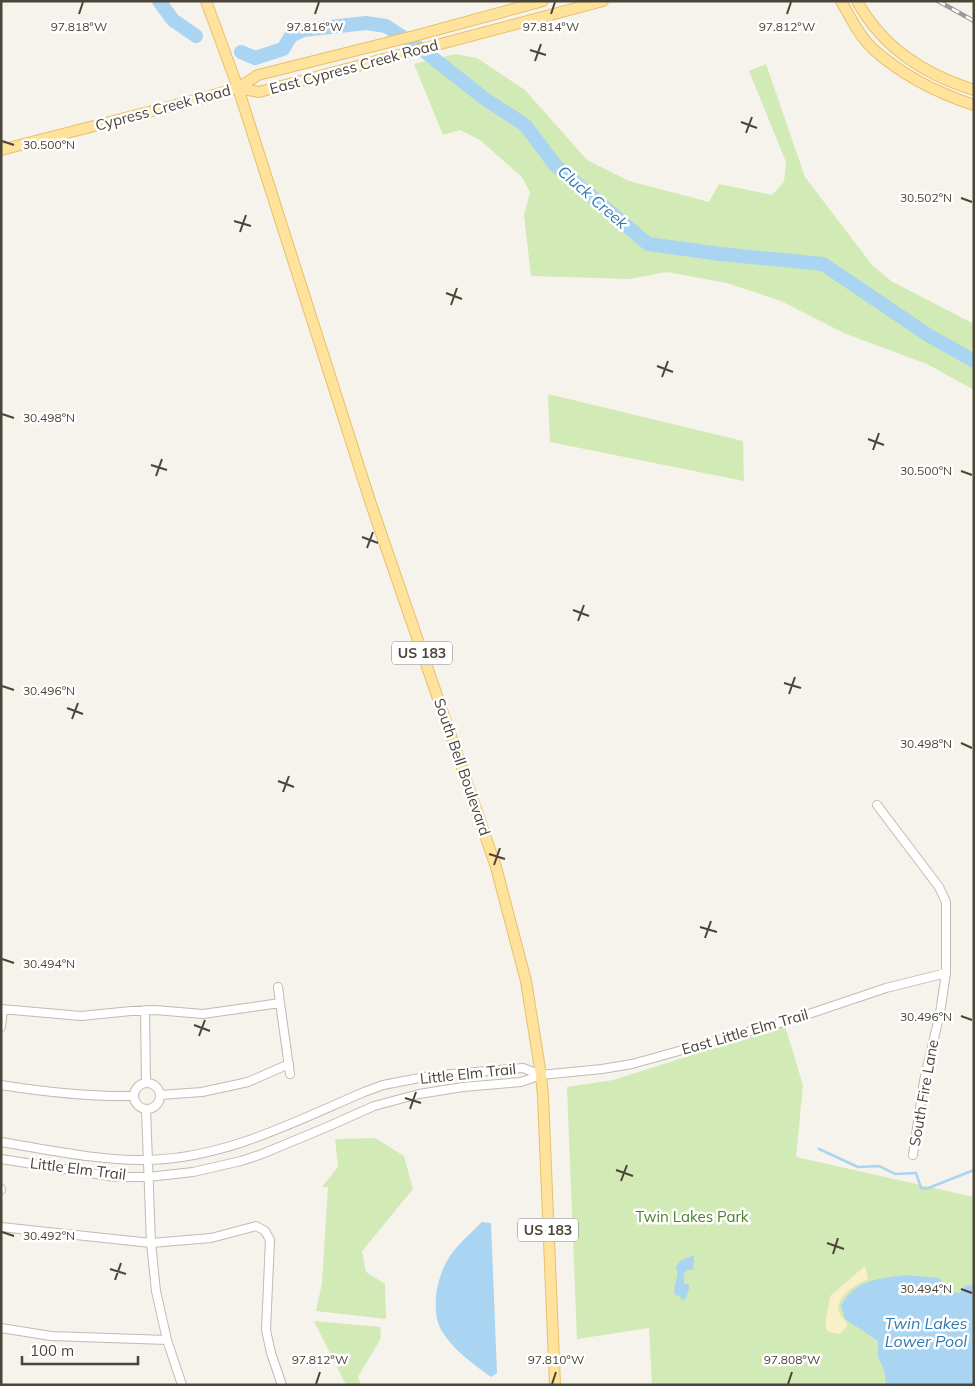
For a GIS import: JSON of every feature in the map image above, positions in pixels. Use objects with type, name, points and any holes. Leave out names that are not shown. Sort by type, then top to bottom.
[{"type":"main road","name":"US 183","points":[[206,1],[238,88]]},
{"type":"main road","name":"East Cypress Creek Road","points":[[238,88],[259,92],[603,1]]},
{"type":"main road","points":[[841,1],[853,22],[872,48],[909,76],[956,99],[974,105]]},
{"type":"main road","points":[[857,1],[865,16],[892,47],[929,72],[952,83],[974,90]]},
{"type":"main road","name":"East Cypress Creek Road","points":[[238,88],[258,75],[418,35],[538,2]]},
{"type":"main road","points":[[534,19],[538,2]]},
{"type":"main road","name":"Cypress Creek Road","points":[[1,150],[131,118],[238,88]]},
{"type":"main road","name":"South Bell Boulevard","points":[[238,88],[371,504],[496,867],[526,981],[541,1075],[555,1385]]},
{"type":"street","name":"South Fire Lane","points":[[877,804],[939,887],[946,902],[946,973],[940,1013],[924,1081],[913,1155]]},
{"type":"street","name":"East Little Elm Trail","points":[[541,1075],[632,1064],[794,1019],[886,988],[946,973]]},
{"type":"street","points":[[278,987],[290,1074]]},
{"type":"street","points":[[1,1027],[2,1009],[81,1016],[145,1010],[203,1014],[280,1003]]},
{"type":"street","points":[[145,1010],[146,1083]]},
{"type":"street","points":[[160,1095],[202,1092],[248,1082],[289,1064]]},
{"type":"street","name":"Little Elm Trail","points":[[1,1142],[107,1158],[148,1160],[189,1156],[240,1144],[383,1085],[430,1076],[523,1068],[541,1075]]},
{"type":"street","name":"Little Elm Trail","points":[[1,1159],[116,1177],[148,1177],[193,1172],[241,1161],[318,1131],[374,1106],[410,1096],[462,1087],[521,1082],[541,1075]]},
{"type":"street","points":[[146,1083],[154,1085],[160,1095],[160,1099],[154,1107],[146,1109],[138,1106],[133,1096],[136,1088],[146,1083]]},
{"type":"street","points":[[1,1085],[55,1093],[105,1097],[133,1096]]},
{"type":"street","points":[[146,1109],[148,1177],[156,1291],[167,1340],[182,1385]]},
{"type":"street","points":[[1,1227],[152,1243],[211,1238],[256,1226],[265,1231],[270,1240],[266,1330],[271,1353],[282,1385]]},
{"type":"street","points":[[1,1328],[51,1336],[167,1340]]},
{"type":"green space","points":[[455,54],[477,58],[525,90],[587,160],[629,181],[709,202],[719,184],[772,195],[784,182],[786,162],[749,71],[766,64],[805,177],[872,265],[891,281],[974,324],[974,390],[927,364],[846,334],[781,301],[727,283],[667,272],[629,279],[531,276],[524,215],[530,192],[522,177],[480,140],[460,130],[443,135],[414,64]]},
{"type":"green space","points":[[548,394],[743,441],[744,481],[550,442]]},
{"type":"green space","name":"Twin Lakes Park","points":[[785,1026],[803,1085],[796,1157],[974,1197],[974,1385],[652,1385],[649,1328],[577,1339],[567,1087],[613,1080]]},
{"type":"green space","points":[[375,1138],[404,1156],[413,1189],[362,1251],[366,1272],[385,1284],[386,1319],[316,1311],[322,1283],[328,1187],[322,1187],[338,1167],[335,1139]]},
{"type":"green space","points":[[314,1321],[380,1327],[381,1338],[358,1377],[361,1385],[346,1385]]},
{"type":"sand","points":[[865,1266],[868,1279],[848,1291],[840,1301],[839,1312],[848,1325],[840,1334],[829,1332],[826,1329],[826,1318],[830,1296]]},
{"type":"water","points":[[482,1222],[491,1223],[497,1373],[491,1377],[453,1346],[443,1333],[436,1315],[436,1294],[445,1264],[457,1247]]},
{"type":"water","points":[[694,1255],[693,1270],[687,1270],[684,1274],[684,1283],[689,1285],[689,1289],[686,1298],[682,1300],[679,1296],[675,1295],[674,1291],[678,1273],[676,1267],[680,1261]]},
{"type":"water","name":"Twin Lakes Lower Pool","points":[[906,1275],[939,1278],[953,1292],[960,1293],[965,1286],[974,1284],[974,1385],[886,1385],[884,1369],[878,1357],[878,1341],[845,1319],[841,1306],[853,1290],[877,1279]]},
{"type":"waterway","name":"Cluck Creek","points":[[159,1],[173,20],[196,36]]},
{"type":"waterway","name":"Cluck Creek","points":[[241,52],[255,58],[283,49],[291,36],[303,30],[366,23],[386,26],[424,51],[485,99],[525,125],[556,166],[648,244],[720,254],[823,264],[928,335],[974,361]]},
{"type":"waterway","points":[[819,1149],[858,1167],[879,1166],[895,1174],[916,1173],[921,1188],[926,1189],[974,1170]]},
{"type":"railway","points":[[938,1],[974,21]]}]
